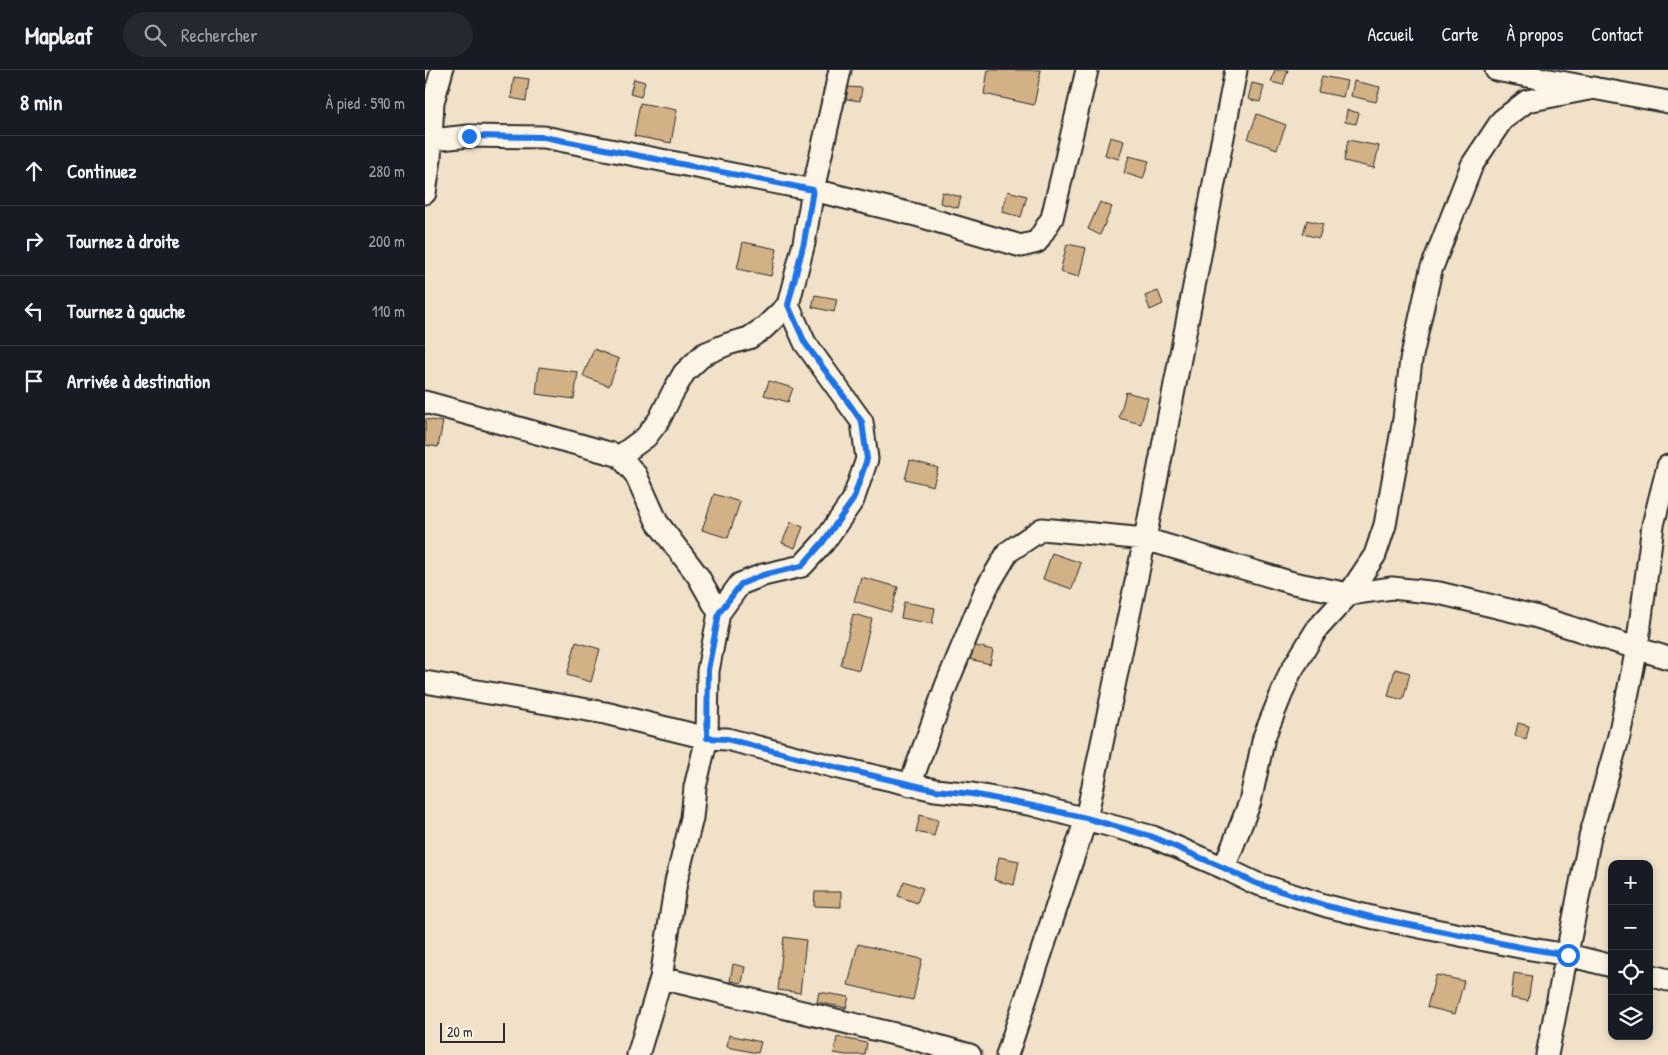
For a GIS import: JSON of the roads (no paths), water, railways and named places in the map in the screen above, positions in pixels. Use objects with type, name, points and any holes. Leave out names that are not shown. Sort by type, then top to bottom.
[{"type":"street","points":[[425,193],[433,102],[442,70]]},
{"type":"street","points":[[620,456],[646,437],[659,420],[685,373],[705,354],[728,344],[749,338],[765,328],[788,305],[804,242],[813,190],[841,70]]},
{"type":"street","points":[[431,140],[469,136],[544,137],[813,190],[916,215],[1021,246],[1037,242],[1052,218],[1087,70]]},
{"type":"street","points":[[1007,1055],[1086,818],[1145,538],[1236,70]]},
{"type":"street","points":[[1496,70],[1668,102]]},
{"type":"street","points":[[1224,868],[1250,802],[1264,737],[1291,674],[1317,630],[1349,594],[1375,555],[1385,525],[1404,419],[1411,360],[1431,270],[1471,165],[1502,120],[1527,101],[1595,88]]},
{"type":"street","points":[[637,1055],[661,978],[676,882],[692,818],[695,787],[707,738],[708,670],[719,613],[741,584],[763,575],[802,566],[823,542],[853,500],[867,459],[862,422],[805,343],[788,305]]},
{"type":"street","points":[[425,402],[620,456],[636,475],[657,522],[698,576],[719,613]]},
{"type":"street","points":[[1547,1055],[1590,836],[1619,736],[1637,648],[1653,525],[1668,466]]},
{"type":"street","points":[[910,785],[946,686],[982,598],[1007,552],[1041,529],[1145,538],[1293,583],[1349,594],[1392,588],[1439,593],[1534,616],[1668,658]]},
{"type":"street","points":[[425,682],[605,713],[707,738],[727,739],[910,785],[972,794],[1086,818],[1153,837],[1255,883],[1327,906],[1375,918],[1568,955],[1608,965]]},
{"type":"street","points":[[1653,976],[1668,980]]},
{"type":"street","points":[[661,978],[907,1037],[970,1055]]}]
